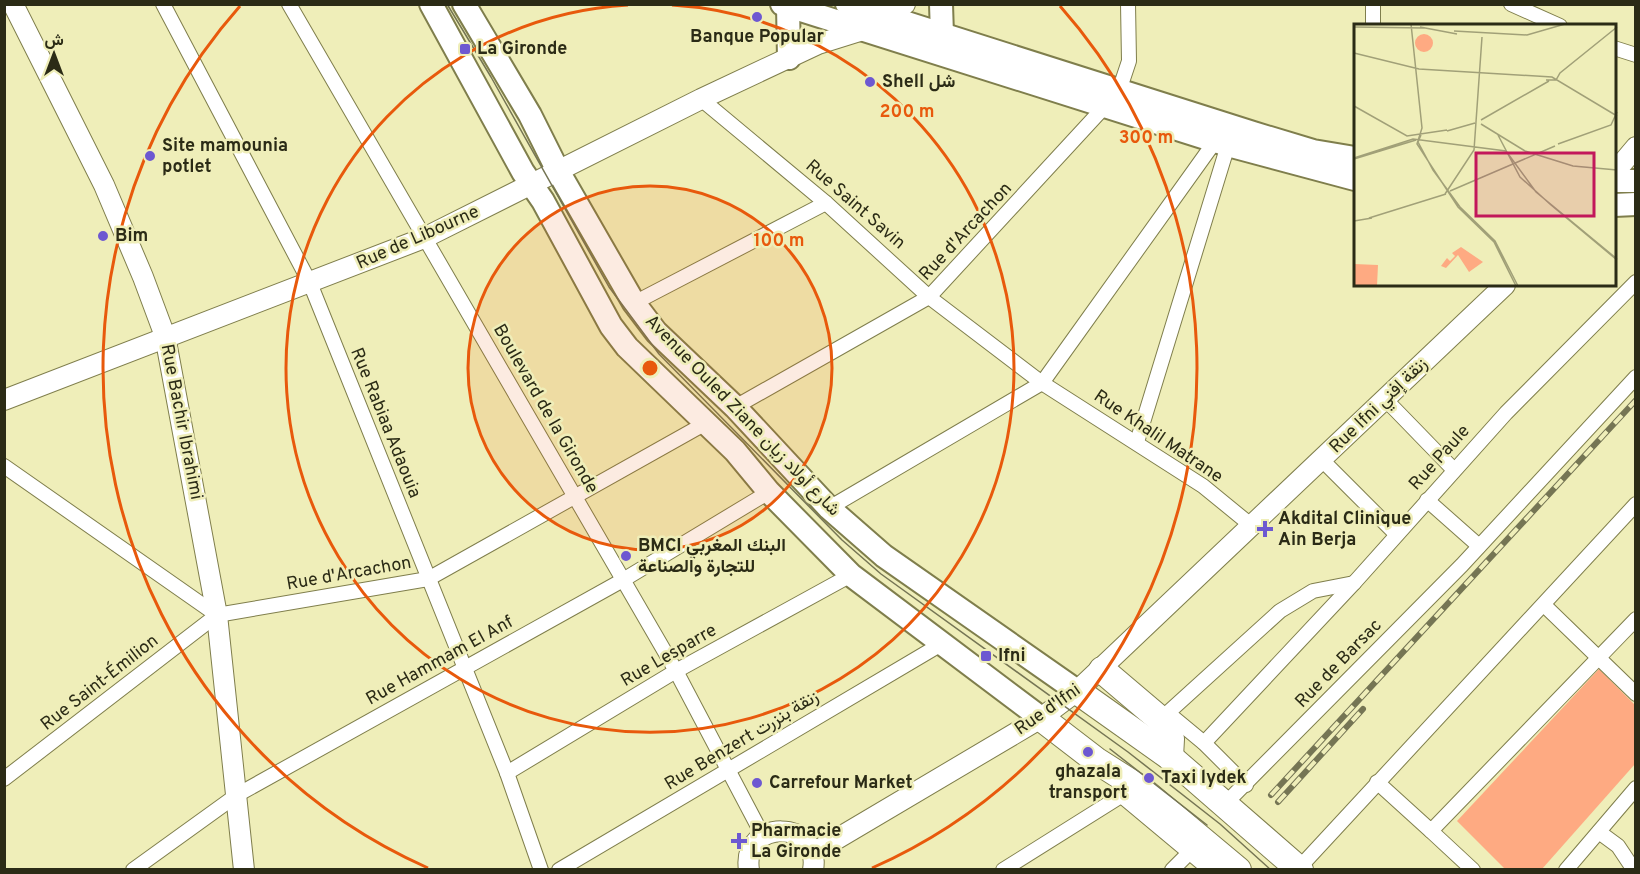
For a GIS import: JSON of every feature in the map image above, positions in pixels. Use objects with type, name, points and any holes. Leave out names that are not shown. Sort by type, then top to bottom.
[{"type":"highway","points":[[1102,670],[1165,716],[1171,731],[1170,757]]},
{"type":"highway","name":"Avenue Ouled Ziane شارع أولاد زيان","points":[[1077,691],[1170,757],[1299,869]]},
{"type":"highway","points":[[1041,717],[1123,786],[1155,800],[1238,870]]},
{"type":"main road","name":"Avenue Ouled Ziane شارع أولاد زيان","points":[[431,4],[618,337],[735,451],[769,492],[851,575],[1041,717]]},
{"type":"main road","name":"Avenue Ouled Ziane شارع أولاد زيان","points":[[464,4],[530,115],[558,171],[634,303],[668,346],[735,407],[829,508],[884,556],[1077,691]]},
{"type":"main road","points":[[941,4],[942,35]]},
{"type":"main road","points":[[789,58],[785,5],[862,14],[942,35],[1113,99],[1222,143],[1354,179]]},
{"type":"main road","points":[[862,14],[1113,99],[1313,151],[1354,158]]},
{"type":"main road","points":[[1616,182],[1635,181]]},
{"type":"main road","points":[[1616,205],[1635,204]]},
{"type":"street","name":"Rue Bachir Ibrahimi","points":[[13,4],[104,185],[165,336],[217,615],[244,870]]},
{"type":"street","name":"Rue Rabiaa Adaouia","points":[[164,4],[310,284],[507,773],[541,870]]},
{"type":"street","name":"Boulevard de la Gironde","points":[[289,4],[676,671],[763,836]]},
{"type":"street","name":"Rue de Libourne","points":[[4,400],[165,336],[310,284],[424,238],[701,99],[818,44],[862,14],[905,4]]},
{"type":"street","points":[[1113,99],[1130,61],[1128,4]]},
{"type":"street","points":[[1373,4],[1373,24]]},
{"type":"street","points":[[1511,4],[1556,24]]},
{"type":"street","points":[[1616,49],[1635,55]]},
{"type":"street","name":"Rue Saint Savin","points":[[701,99],[826,203],[929,297],[1042,383]]},
{"type":"street","name":"Rue d'Arcachon","points":[[735,407],[929,297],[1113,99]]},
{"type":"street","points":[[829,508],[1042,383],[1222,143]]},
{"type":"street","points":[[1137,442],[1222,143]]},
{"type":"street","points":[[1616,171],[1635,147]]},
{"type":"street","points":[[634,303],[826,203]]},
{"type":"street","name":"Rue Paule","points":[[1204,743],[1354,583],[1454,470],[1563,354],[1635,282]]},
{"type":"street","name":"Rue Ifni زنقة إفني","points":[[1252,526],[1504,286]]},
{"type":"street","name":"Rue de Barsac","points":[[1224,805],[1479,546],[1635,377]]},
{"type":"street","name":"Rue Khalil Matrane","points":[[1042,383],[1203,486],[1252,526]]},
{"type":"street","points":[[1386,399],[1454,470]]},
{"type":"street","name":"Rue d'Arcachon","points":[[217,615],[428,579],[706,423]]},
{"type":"street","points":[[1322,460],[1396,534]]},
{"type":"street","points":[[4,466],[217,615]]},
{"type":"street","name":"Rue Hammam El Anf","points":[[133,870],[237,795],[623,580],[769,492]]},
{"type":"street","points":[[1427,500],[1479,546]]},
{"type":"street","points":[[1299,869],[1635,504]]},
{"type":"street","name":"Rue d'Ifni","points":[[813,861],[1041,717],[1077,691],[1102,670],[1252,526]]},
{"type":"street","name":"Rue Lesparre","points":[[507,773],[676,671],[851,575]]},
{"type":"street","points":[[1246,785],[1204,743],[1165,716],[1280,611],[1313,591],[1354,583]]},
{"type":"street","points":[[1544,605],[1635,694]]},
{"type":"street","name":"Rue Saint-Émilion","points":[[4,779],[217,615]]},
{"type":"street","points":[[1431,831],[1635,619]]},
{"type":"street","name":"Rue Benzert زنقة بنزرت","points":[[559,870],[943,643]]},
{"type":"street","points":[[1377,782],[1473,870]]},
{"type":"street","points":[[1003,870],[1123,786],[1215,870]]},
{"type":"street","points":[[1566,870],[1635,788]]},
{"type":"street","points":[[749,870],[752,849],[763,836],[779,831],[788,831],[803,839],[813,861]]},
{"type":"street","points":[[1599,832],[1618,846],[1634,870]]},
{"type":"street","points":[[1172,870],[1192,849]]},
{"type":"shaded area","points":[[1599,669],[1635,705],[1635,764],[1542,869],[1505,869],[1457,821]]},
{"type":"tram line","points":[[447,4],[491,77],[609,287],[659,354],[842,540],[881,574],[1128,752],[1220,824],[1271,870]]},
{"type":"tram line","points":[[1110,749],[1207,825]]},
{"type":"railway","points":[[1271,795],[1636,400]]},
{"type":"railway","points":[[1278,802],[1363,709]]},
{"type":"place","name":"Banque Popular","points":[[757,17]]},
{"type":"place","name":"La Gironde","points":[[465,49]]},
{"type":"place","name":"Shell شل","points":[[870,82]]},
{"type":"place","name":"Site mamounia potlet","points":[[150,156]]},
{"type":"place","name":"Bim","points":[[103,236]]},
{"type":"place","name":"Akdital Clinique Ain Berja","points":[[1265,529]]},
{"type":"place","name":"BMCI البنك المغربي للتجارة والصناعة","points":[[626,556]]},
{"type":"place","name":"Ifni","points":[[986,656]]},
{"type":"place","name":"ghazala transport","points":[[1088,752]]},
{"type":"place","name":"Taxi lydek","points":[[1149,778]]},
{"type":"place","name":"Carrefour Market","points":[[757,783]]},
{"type":"place","name":"Pharmacie La Gironde","points":[[739,841]]}]
